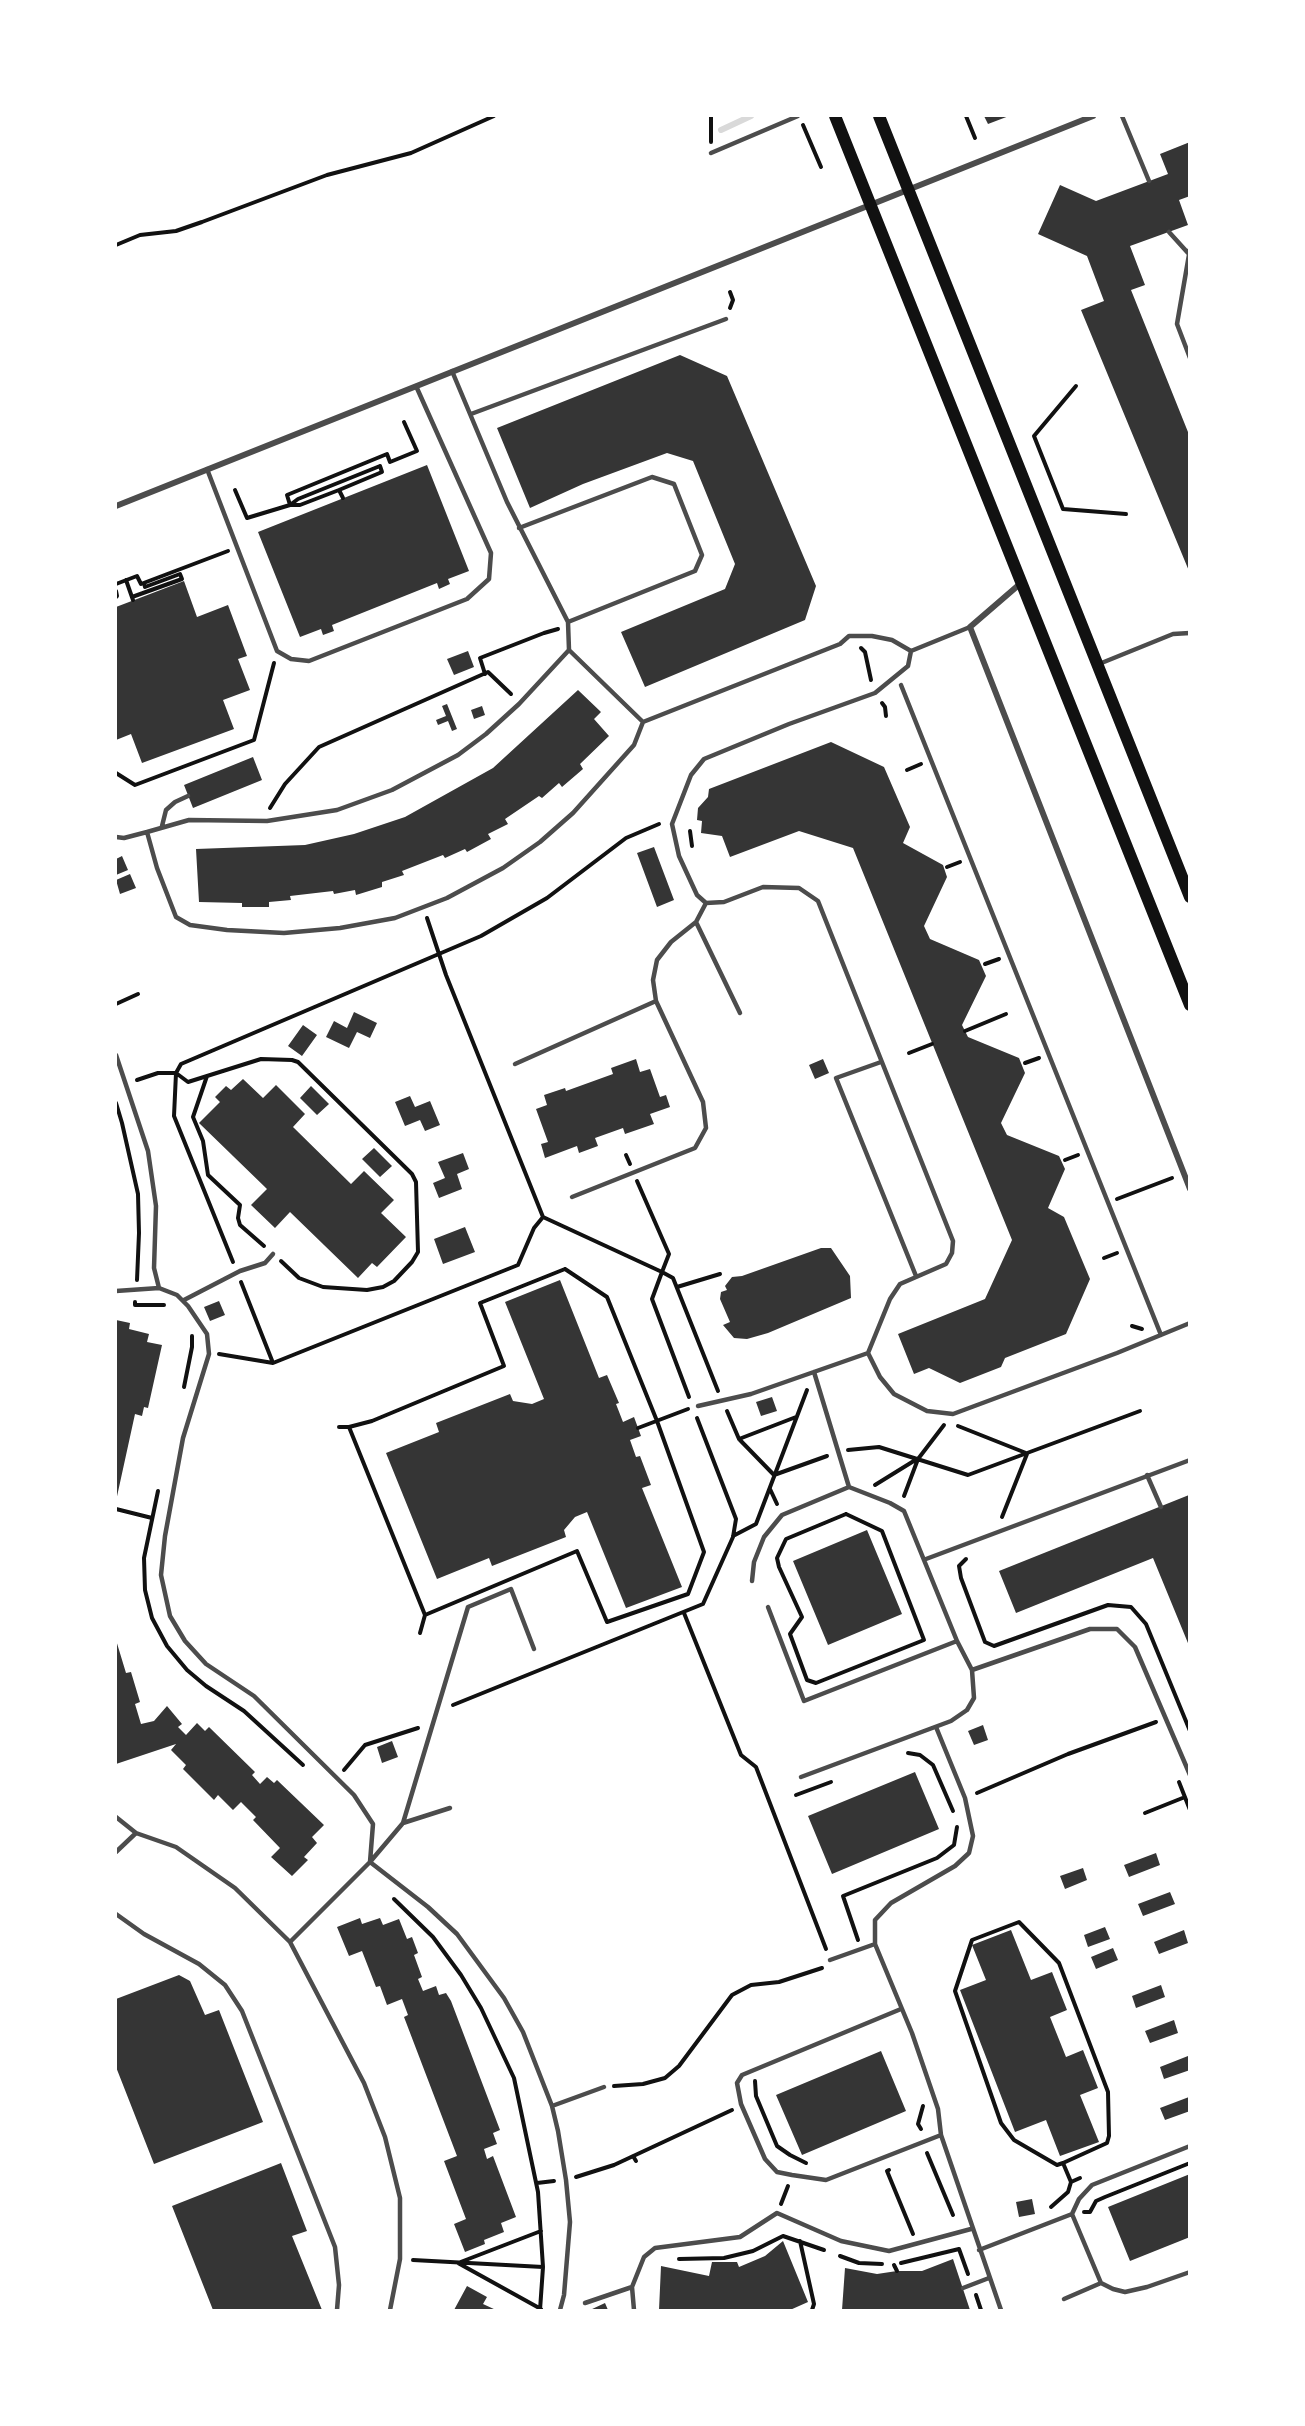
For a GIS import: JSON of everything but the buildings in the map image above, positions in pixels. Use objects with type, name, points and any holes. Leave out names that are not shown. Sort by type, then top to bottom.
[{"type":"main road","points":[[835,116],[1190,1005]]},
{"type":"main road","points":[[879,116],[1190,897]]},
{"type":"street","points":[[116,506],[1093,116]]},
{"type":"street","points":[[1021,583],[970,627],[1190,1189]]},
{"type":"lane","points":[[711,153],[797,116]]},
{"type":"lane","points":[[1122,116],[1149,182]]},
{"type":"lane","points":[[1169,232],[1189,251],[1176,324],[1190,358]]},
{"type":"lane","points":[[471,414],[726,319]]},
{"type":"lane","points":[[452,371],[519,528],[568,625],[569,650],[643,722]]},
{"type":"lane","points":[[207,469],[277,651],[291,659],[309,661],[467,599],[489,579],[491,553],[416,386]]},
{"type":"lane","points":[[519,528],[652,477],[674,484],[702,555],[695,571],[568,625]]},
{"type":"lane","points":[[911,651],[970,627]]},
{"type":"lane","points":[[1097,665],[1173,634],[1190,633]]},
{"type":"lane","points":[[147,832],[157,868],[176,917],[190,925],[227,930],[284,933],[340,928],[384,920],[447,898],[503,868],[540,842],[573,813],[605,779],[634,745],[643,722],[840,644],[849,636],[872,636],[892,640],[911,651]]},
{"type":"lane","points":[[116,837],[124,838],[189,820],[267,820],[338,810],[364,802],[458,755],[521,701],[569,650]]},
{"type":"lane","points":[[698,1406],[751,1394],[868,1353],[890,1299],[900,1284],[946,1264],[952,1253],[953,1241],[818,901],[799,888],[763,887],[724,902],[706,903],[697,895],[679,856],[672,824],[691,775],[704,759],[789,724],[875,693],[908,666],[911,651]]},
{"type":"lane","points":[[901,685],[1161,1335]]},
{"type":"lane","points":[[162,826],[166,810],[175,802],[188,796]]},
{"type":"lane","points":[[572,1197],[695,1148],[706,1128],[704,1102],[656,1001],[653,980],[657,960],[671,942],[696,922],[706,903]]},
{"type":"lane","points":[[696,922],[740,1014]]},
{"type":"lane","points":[[515,1064],[656,1001]]},
{"type":"lane","points":[[116,1055],[148,1151],[156,1206],[154,1268],[159,1288]]},
{"type":"lane","points":[[881,1062],[836,1078],[916,1276]]},
{"type":"lane","points":[[184,1300],[237,1272],[265,1263],[273,1254]]},
{"type":"lane","points":[[116,1291],[159,1288],[184,1300],[207,1335],[209,1354],[183,1438],[165,1536],[161,1575],[170,1616],[185,1641],[206,1664],[254,1696],[354,1795],[374,1824],[370,1862]]},
{"type":"lane","points":[[868,1353],[880,1377],[894,1394],[927,1411],[953,1414],[1190,1323]]},
{"type":"lane","points":[[814,1372],[849,1486]]},
{"type":"lane","points":[[926,1559],[1190,1460]]},
{"type":"lane","points":[[1147,1475],[1161,1507]]},
{"type":"lane","points":[[752,1581],[754,1562],[764,1537],[782,1515],[849,1486],[864,1492],[904,1511],[926,1559],[957,1641],[972,1671],[974,1698],[967,1710],[936,1727],[801,1777]]},
{"type":"lane","points":[[290,1942],[370,1862],[403,1822],[468,1607],[511,1589],[534,1648]]},
{"type":"lane","points":[[768,1607],[804,1701],[957,1641]]},
{"type":"lane","points":[[972,1671],[1090,1629],[1117,1629],[1135,1647],[1190,1775]]},
{"type":"lane","points":[[936,1727],[965,1798],[973,1836],[969,1852],[955,1866],[891,1902],[875,1920],[875,1944],[912,2033],[938,2109],[941,2135],[1000,2310]]},
{"type":"lane","points":[[403,1822],[450,1808]]},
{"type":"lane","points":[[116,1817],[136,1833],[176,1847],[236,1888],[290,1942],[364,2084],[385,2137],[400,2198],[400,2259],[390,2310]]},
{"type":"lane","points":[[116,1851],[136,1833]]},
{"type":"lane","points":[[370,1862],[428,1907],[457,1934],[482,1965],[523,2032],[552,2106],[567,2180],[570,2222],[564,2295],[560,2310]]},
{"type":"lane","points":[[116,1914],[144,1934],[199,1964],[225,1985],[243,2012],[335,2247],[339,2285],[337,2310]]},
{"type":"lane","points":[[830,1959],[875,1944]]},
{"type":"lane","points":[[901,2009],[742,2075],[736,2084],[741,2104],[765,2159],[777,2172],[826,2180],[941,2135]]},
{"type":"lane","points":[[552,2106],[604,2087]]},
{"type":"lane","points":[[979,2250],[1072,2214],[1079,2199],[1092,2185],[1190,2146]]},
{"type":"lane","points":[[634,2310],[632,2287],[644,2257],[656,2248],[740,2237],[777,2213],[841,2241],[888,2251],[971,2229]]},
{"type":"lane","points":[[1072,2214],[1101,2283],[1113,2289],[1125,2292],[1190,2272]]},
{"type":"lane","points":[[963,2288],[989,2278]]},
{"type":"lane","points":[[1064,2299],[1101,2283]]},
{"type":"lane","points":[[585,2303],[632,2287]]},
{"type":"path","points":[[116,245],[140,235],[176,231],[327,175],[411,153],[494,116]]},
{"type":"path","points":[[711,116],[711,153]]},
{"type":"path","points":[[797,116],[806,128],[821,167]]},
{"type":"path","points":[[966,116],[975,138]]},
{"type":"path","points":[[1076,386],[1034,436],[1063,509],[1126,514]]},
{"type":"path","points":[[290,505],[286,495],[387,454],[390,462],[417,451],[404,422]]},
{"type":"path","points":[[235,490],[247,518],[290,505],[300,505],[339,490],[382,472],[380,466],[298,499],[290,505]]},
{"type":"path","points":[[339,490],[343,498]]},
{"type":"path","points":[[144,583],[237,547]]},
{"type":"path","points":[[116,584],[126,580],[137,576],[145,587],[180,574],[182,579],[132,598],[126,580]]},
{"type":"path","points":[[116,591],[116,597]]},
{"type":"path","points":[[485,674],[480,658],[568,625]]},
{"type":"path","points":[[116,773],[135,785],[254,740],[277,651]]},
{"type":"path","points":[[865,652],[871,682]]},
{"type":"path","points":[[270,811],[270,807],[285,784],[319,747],[488,672],[521,701]]},
{"type":"path","points":[[273,1363],[174,1116],[176,1073],[181,1064],[481,936],[547,898],[626,838],[674,819]]},
{"type":"path","points":[[423,907],[446,975],[543,1218],[673,1278],[739,1439],[774,1475]]},
{"type":"path","points":[[116,1004],[138,994]]},
{"type":"path","points":[[965,1031],[1006,1014]]},
{"type":"path","points":[[909,1053],[932,1044]]},
{"type":"path","points":[[126,1083],[158,1073],[176,1073],[188,1082],[207,1076],[261,1059],[297,1062],[412,1174],[416,1182],[418,1252],[394,1281],[383,1287],[367,1290],[323,1287],[299,1278],[240,1225],[238,1218],[240,1205],[208,1175],[203,1141],[193,1117],[207,1076]]},
{"type":"path","points":[[116,1103],[138,1194],[139,1233],[135,1305],[166,1305],[174,1310]]},
{"type":"path","points":[[337,1778],[365,1745],[419,1727],[446,1725],[454,1703],[703,1604],[733,1537],[735,1519],[652,1299],[669,1254],[626,1155]]},
{"type":"path","points":[[1108,1202],[1184,1174]]},
{"type":"path","points":[[209,1354],[225,1354],[273,1363],[519,1265],[534,1228],[543,1218]]},
{"type":"path","points":[[339,1427],[349,1428],[372,1421],[504,1366],[480,1303],[565,1269],[607,1297],[657,1421],[704,1552],[688,1594],[607,1622],[577,1551],[425,1615]]},
{"type":"path","points":[[677,1287],[720,1274]]},
{"type":"path","points":[[182,1395],[192,1347],[192,1332]]},
{"type":"path","points":[[733,1537],[756,1524],[814,1372]]},
{"type":"path","points":[[638,1428],[689,1409]]},
{"type":"path","points":[[774,1475],[838,1451],[879,1447],[968,1475],[1140,1411]]},
{"type":"path","points":[[900,1508],[918,1459],[953,1414],[958,1426],[1027,1453]]},
{"type":"path","points":[[739,1439],[796,1417]]},
{"type":"path","points":[[349,1428],[425,1615],[420,1633]]},
{"type":"path","points":[[996,1532],[1027,1453]]},
{"type":"path","points":[[864,1492],[918,1459]]},
{"type":"path","points":[[159,1489],[144,1558],[145,1590],[152,1618],[167,1646],[187,1670],[206,1686],[244,1711],[304,1766]]},
{"type":"path","points":[[116,1509],[152,1518]]},
{"type":"path","points":[[846,1514],[882,1531],[924,1640],[822,1681],[816,1683],[807,1680],[790,1634],[802,1617],[777,1558],[781,1546],[791,1537],[846,1514]]},
{"type":"path","points":[[974,1556],[966,1559],[959,1566],[985,1642],[994,1646],[1108,1605],[1131,1607],[1146,1624],[1190,1731]]},
{"type":"path","points":[[604,2087],[644,2084],[665,2078],[679,2066],[732,1995],[751,1985],[779,1982],[820,1969],[830,1959],[756,1767],[741,1755],[684,1613]]},
{"type":"path","points":[[965,1798],[1151,1722]]},
{"type":"path","points":[[1145,1813],[1185,1797]]},
{"type":"path","points":[[392,1897],[432,1937],[461,1975],[481,2008],[514,2078],[537,2183],[543,2267],[540,2310],[458,2263]]},
{"type":"path","points":[[1019,1922],[1059,1963],[1108,2092],[1109,2136],[1107,2143],[1063,2163],[1056,2165],[1014,2140],[1001,2123],[955,1991],[972,1940],[1019,1922]]},
{"type":"path","points":[[755,2069],[756,2096],[777,2146],[790,2156],[811,2165]]},
{"type":"path","points":[[570,2178],[597,2171],[724,2115]]},
{"type":"path","points":[[912,2132],[918,2124]]},
{"type":"path","points":[[677,2136],[684,2142]]},
{"type":"path","points":[[927,2155],[953,2216],[956,2233]]},
{"type":"path","points":[[633,2156],[636,2161]]},
{"type":"path","points":[[1063,2163],[1071,2182]]},
{"type":"path","points":[[1072,2214],[1090,2212],[1096,2201],[1190,2163]]},
{"type":"path","points":[[886,2171],[913,2233]]},
{"type":"path","points":[[537,2183],[554,2181]]},
{"type":"path","points":[[458,2263],[541,2231]]},
{"type":"path","points":[[668,2260],[724,2261],[753,2251],[783,2236],[800,2243],[814,2304],[812,2310]]},
{"type":"path","points":[[400,2259],[543,2267]]},
{"type":"path","points":[[894,2265],[897,2271]]},
{"type":"path","points":[[973,2289],[981,2310]]},
{"type":"waterway","points":[[721,130],[751,116]]}]
